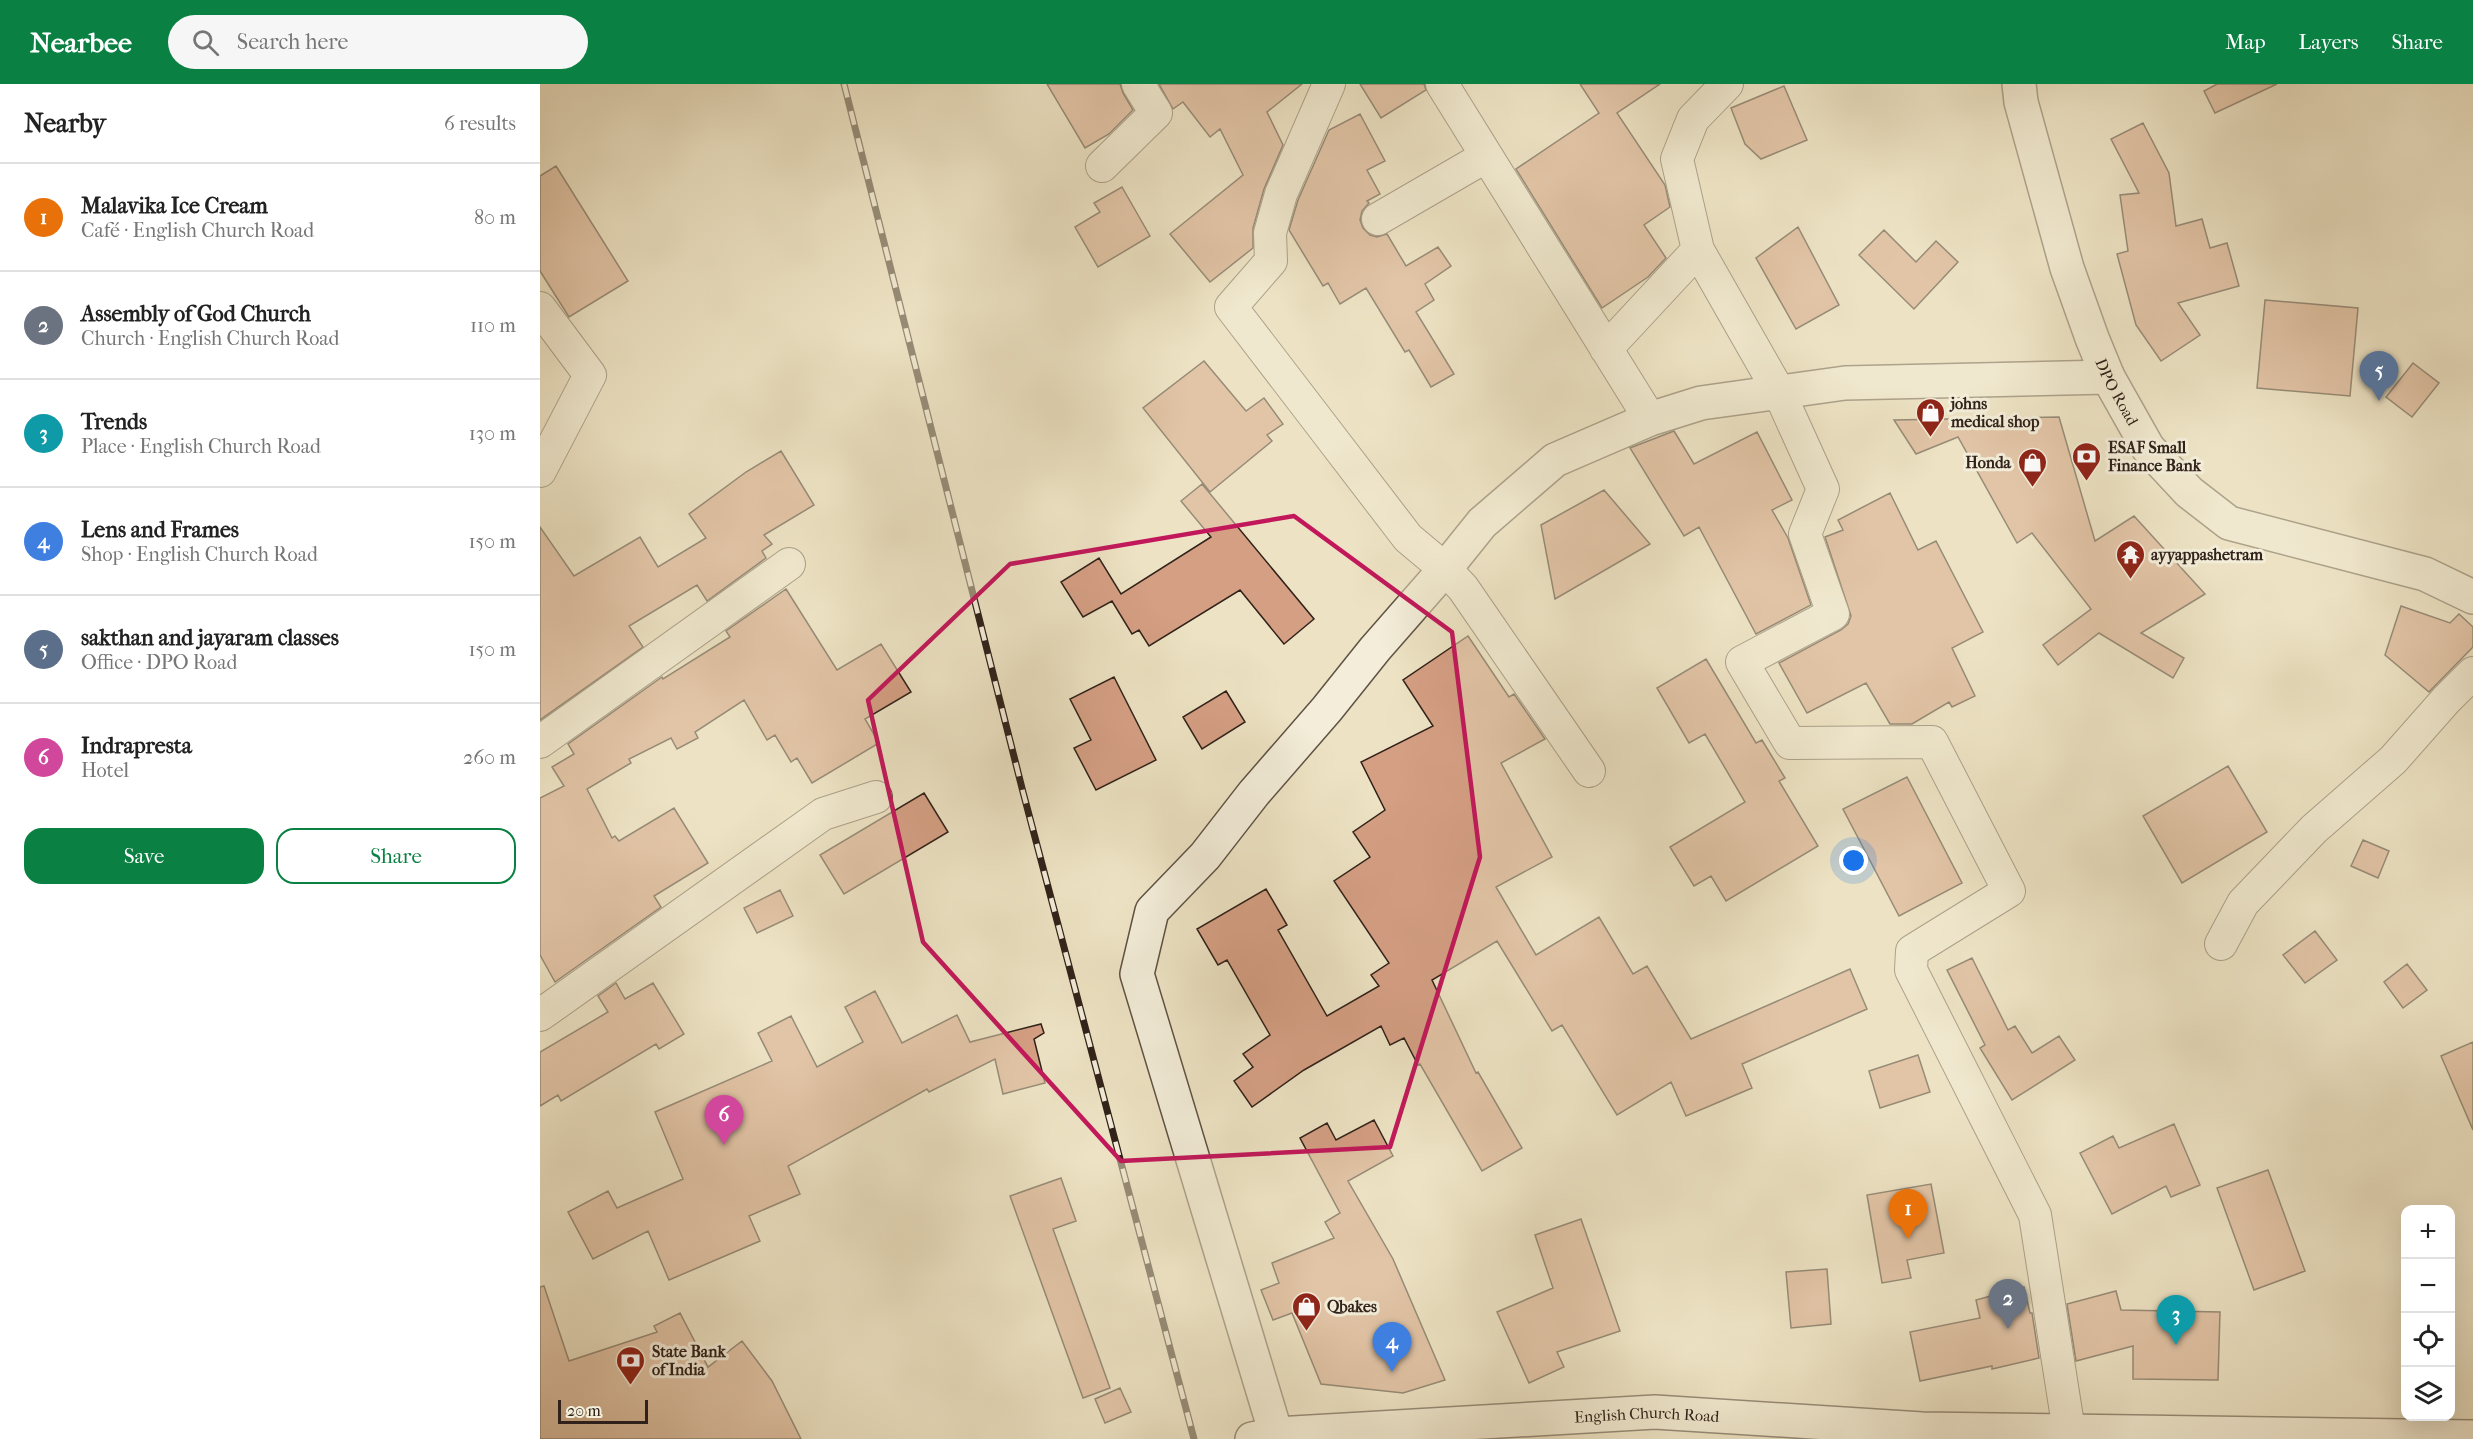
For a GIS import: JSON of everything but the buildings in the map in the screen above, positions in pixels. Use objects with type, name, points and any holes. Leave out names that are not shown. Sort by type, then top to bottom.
[{"type":"street","points":[[1102,166],[1156,113],[1138,84]]},
{"type":"street","points":[[1329,84],[1281,194],[1270,233],[1271,261],[1231,307],[1408,538],[1463,588],[1590,771]]},
{"type":"street","points":[[1442,84],[1485,157],[1650,418]]},
{"type":"street","points":[[1727,84],[1693,119],[1677,159],[1698,250],[1770,378],[1822,489],[1805,534],[1833,614],[1742,662],[1790,743],[1932,742],[2009,891],[1912,951],[1911,970],[2035,1215],[2069,1431]]},
{"type":"street","name":"DPO Road","points":[[2019,84],[2023,112],[2067,268],[2108,377],[2148,448],[2190,492],[2229,523],[2425,574],[2473,597]]},
{"type":"street","points":[[1378,219],[1485,157]]},
{"type":"street","points":[[1606,349],[1698,250]]},
{"type":"street","points":[[540,308],[590,375],[540,471]]},
{"type":"street","points":[[1264,1436],[1137,974],[1152,911],[1205,856],[1374,649],[1439,564],[1482,523],[1555,460],[1650,418],[1701,403],[1770,378],[1845,383],[2108,377]]},
{"type":"street","points":[[540,742],[789,564]]},
{"type":"street","points":[[2220,944],[2243,903],[2314,830],[2392,760],[2446,699],[2473,673]]},
{"type":"street","points":[[540,1016],[823,814],[876,797]]},
{"type":"street","name":"English Church Road","points":[[1264,1436],[1655,1412],[1922,1429],[2473,1437]]},
{"type":"highlighted area","points":[[1294,516],[1452,632],[1480,857],[1390,1147],[1121,1161],[923,942],[868,700],[1010,564]]},
{"type":"railway","points":[[844,84],[1023,792],[1194,1439]]},
{"type":"place","name":"sakthan and jayaram classes","points":[[2379,401]]},
{"type":"place","name":"johns medical shop","points":[[1930,438]]},
{"type":"place","name":"ESAF Small Finance Bank","points":[[2087,482]]},
{"type":"place","name":"Honda","points":[[2032,488]]},
{"type":"place","name":"ayyappashetram","points":[[2130,580]]},
{"type":"place","name":"Indrapresta","points":[[724,1145]]},
{"type":"place","name":"Malavika Ice Cream","points":[[1908,1239]]},
{"type":"place","name":"Assembly of God Church","points":[[2008,1329]]},
{"type":"place","name":"Qbakes","points":[[1306,1332]]},
{"type":"place","name":"Trends","points":[[2176,1345]]},
{"type":"place","name":"Lens and Frames","points":[[1392,1372]]},
{"type":"place","name":"State Bank of India","points":[[631,1386]]}]
